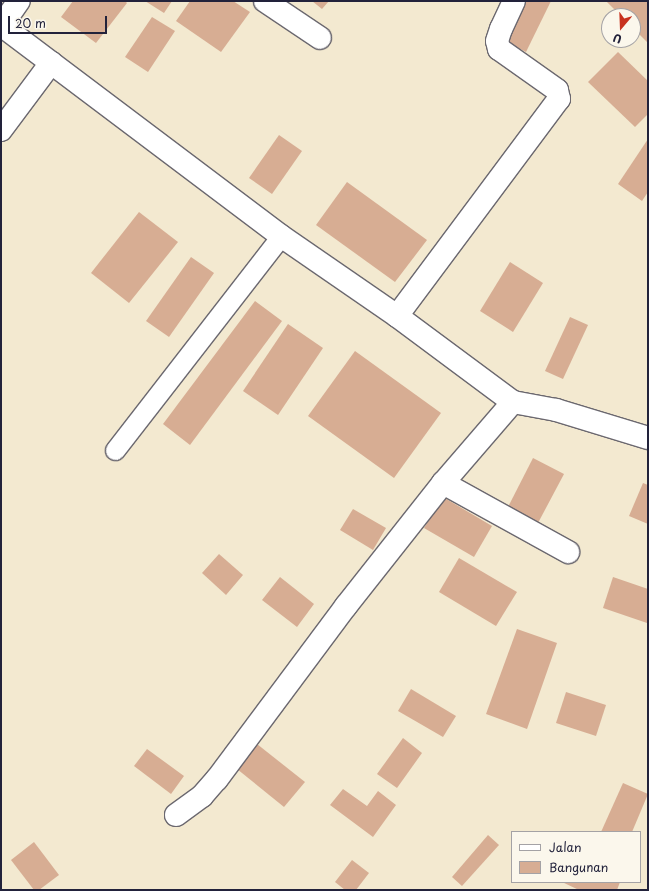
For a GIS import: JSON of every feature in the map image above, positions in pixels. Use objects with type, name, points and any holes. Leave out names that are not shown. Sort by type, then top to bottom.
[{"type":"street","points":[[19,1],[2,25],[281,236],[397,316],[514,402],[556,410],[648,438]]},
{"type":"street","points":[[265,1],[320,38]]},
{"type":"street","points":[[397,316],[559,99],[557,90],[499,49],[497,41],[514,1]]},
{"type":"street","points":[[1,130],[51,63]]},
{"type":"street","points":[[176,815],[202,796],[242,750],[346,606],[443,483],[514,402]]},
{"type":"street","points":[[443,483],[568,552]]},
{"type":"lane","points":[[115,450],[281,236]]},
{"type":"building","points":[[73,1],[125,1],[127,3],[96,43],[61,17]]},
{"type":"building","points":[[145,1],[172,1],[164,13]]},
{"type":"building","points":[[190,1],[233,1],[250,12],[221,52],[176,21]]},
{"type":"building","points":[[312,1],[329,1],[322,9]]},
{"type":"building","points":[[526,1],[551,1],[526,52],[505,41]]},
{"type":"building","points":[[606,1],[648,1],[648,43],[641,36],[641,8],[613,8]]},
{"type":"building","points":[[152,17],[175,31],[148,72],[125,57]]},
{"type":"building","points":[[618,52],[648,81],[648,114],[635,127],[588,82]]},
{"type":"building","points":[[279,135],[302,151],[272,194],[249,178]]},
{"type":"building","points":[[648,139],[648,192],[642,201],[618,184]]},
{"type":"building","points":[[347,182],[427,240],[395,282],[316,225]]},
{"type":"building","points":[[139,212],[178,242],[129,303],[91,273]]},
{"type":"building","points":[[191,257],[214,273],[169,337],[146,321]]},
{"type":"building","points":[[510,262],[543,283],[513,332],[480,311]]},
{"type":"building","points":[[255,301],[282,321],[190,445],[163,424]]},
{"type":"building","points":[[570,317],[588,325],[563,379],[545,371]]},
{"type":"building","points":[[288,324],[323,348],[278,415],[243,391]]},
{"type":"building","points":[[355,351],[441,413],[394,478],[308,416]]},
{"type":"building","points":[[533,458],[564,474],[538,523],[508,507]]},
{"type":"building","points":[[643,483],[648,485],[648,524],[629,516]]},
{"type":"building","points":[[443,497],[492,526],[474,557],[424,528]]},
{"type":"building","points":[[353,509],[386,528],[373,550],[340,530]]},
{"type":"building","points":[[219,554],[243,575],[226,595],[202,573]]},
{"type":"building","points":[[459,558],[517,592],[496,626],[439,592]]},
{"type":"building","points":[[280,577],[314,604],[297,627],[262,600]]},
{"type":"building","points":[[613,577],[648,589],[647,623],[603,608]]},
{"type":"building","points":[[517,629],[557,643],[527,729],[486,714]]},
{"type":"building","points":[[411,689],[456,716],[443,737],[398,711]]},
{"type":"building","points":[[566,692],[606,705],[596,736],[556,723]]},
{"type":"building","points":[[403,738],[422,753],[397,788],[377,774]]},
{"type":"building","points":[[257,744],[305,782],[284,807],[237,769]]},
{"type":"building","points":[[147,749],[184,776],[171,794],[134,766]]},
{"type":"building","points":[[623,783],[648,794],[632,831],[601,831]]},
{"type":"building","points":[[343,789],[367,806],[378,791],[396,805],[373,837],[330,805]]},
{"type":"building","points":[[488,835],[499,845],[462,886],[452,877]]},
{"type":"building","points":[[34,842],[59,875],[39,890],[34,890],[11,860]]},
{"type":"building","points":[[352,860],[369,873],[356,890],[345,890],[335,882]]},
{"type":"building","points":[[564,883],[620,883],[617,890],[579,890]]}]
